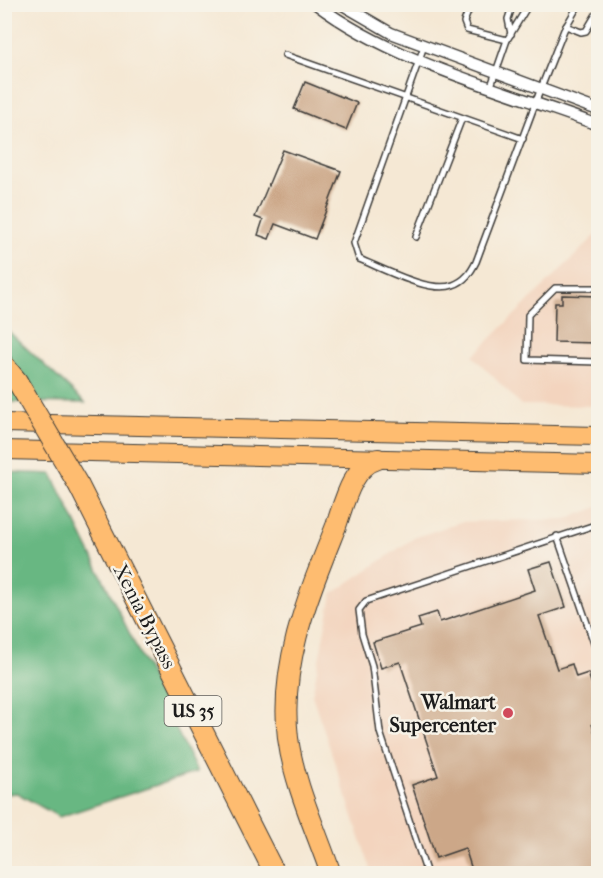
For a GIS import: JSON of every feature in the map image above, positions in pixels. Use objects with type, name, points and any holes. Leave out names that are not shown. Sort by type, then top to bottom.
[{"type":"highway","name":"Xenia Bypass","points":[[4,365],[17,381],[79,486],[275,873]]},
{"type":"highway","points":[[331,873],[298,779],[291,749],[286,705],[287,679],[298,631],[343,507],[357,475],[365,465],[378,459]]},
{"type":"main road","points":[[4,423],[598,436]]},
{"type":"main road","points":[[4,450],[598,464]]},
{"type":"street","points":[[316,4],[361,34],[419,60],[598,125]]},
{"type":"street","points":[[342,4],[370,23],[598,110]]},
{"type":"lane","points":[[471,4],[464,22],[467,30],[507,40]]},
{"type":"lane","points":[[511,34],[508,19],[513,4]]},
{"type":"lane","points":[[491,86],[507,40],[520,23],[529,4]]},
{"type":"lane","points":[[424,45],[354,243],[359,259],[427,286],[452,286],[468,276],[476,262],[541,88],[566,26],[578,6],[567,4]]},
{"type":"lane","points":[[566,26],[581,32],[586,31],[598,11]]},
{"type":"lane","points":[[285,55],[523,140]]},
{"type":"lane","points":[[416,237],[462,118]]},
{"type":"lane","points":[[598,288],[555,288],[528,315],[527,360],[598,362]]},
{"type":"lane","points":[[427,873],[380,732],[372,666],[362,634],[359,610],[366,601],[598,524]]},
{"type":"lane","points":[[557,536],[598,655]]},
{"type":"shaded area","points":[[598,233],[598,406],[521,405],[473,356]]},
{"type":"shaded area","points":[[598,507],[598,873],[372,873],[312,695],[332,594],[414,538],[460,522],[566,519]]},
{"type":"green space","points":[[5,328],[85,403],[5,402]]},
{"type":"green space","points":[[5,472],[52,474],[197,772],[59,817],[17,793],[5,794]]},
{"type":"building","points":[[305,82],[357,103],[346,130],[294,109]]},
{"type":"building","points":[[283,150],[341,171],[315,239],[275,224],[269,239],[258,235],[263,220],[255,217]]},
{"type":"building","points":[[562,295],[598,296],[598,343],[554,342],[555,303],[562,303]]},
{"type":"building","name":"Walmart Supercenter","points":[[551,562],[566,607],[539,616],[557,669],[572,664],[576,677],[588,673],[598,703],[598,722],[592,724],[598,743],[598,873],[473,873],[465,848],[436,858],[412,785],[438,776],[400,662],[381,668],[373,642],[421,627],[418,618],[437,612],[440,622],[535,590],[528,569]]},
{"type":"place","name":"Walmart Supercenter","points":[[508,713]]}]
